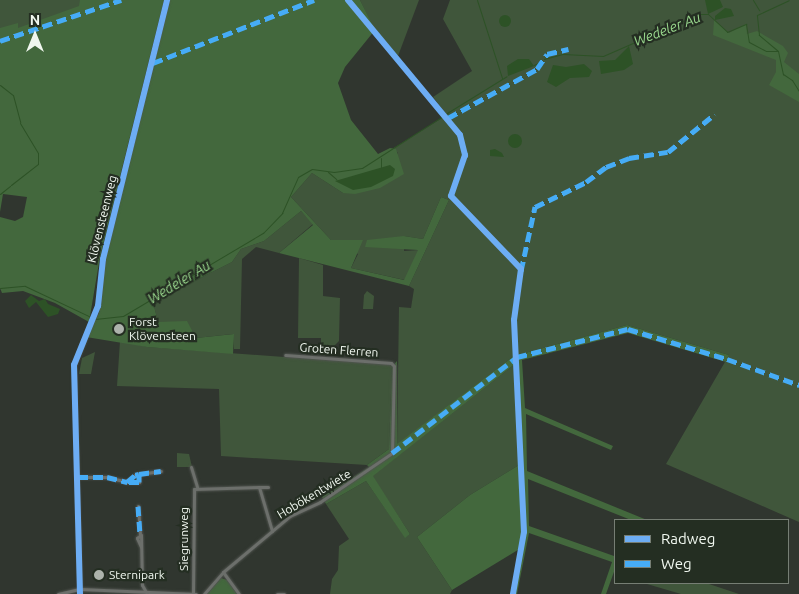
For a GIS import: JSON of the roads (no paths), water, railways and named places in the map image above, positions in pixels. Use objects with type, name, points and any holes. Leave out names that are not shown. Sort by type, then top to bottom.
[{"type":"street","name":"Klövensteenweg","points":[[80,594],[74,365],[96,315],[103,259],[167,0]]},
{"type":"street","name":"Groten Flerren","points":[[285,355],[390,363],[394,366],[392,453]]},
{"type":"street","name":"Hobökentwiete","points":[[204,594],[223,572],[272,531],[392,453]]},
{"type":"street","name":"Siegrunweg","points":[[191,467],[197,487],[192,491],[194,594]]},
{"type":"street","points":[[126,482],[139,474],[161,471]]},
{"type":"street","points":[[78,477],[107,476],[126,482],[139,482],[139,474]]},
{"type":"street","points":[[197,487],[268,487]]},
{"type":"street","points":[[259,487],[272,531]]},
{"type":"street","points":[[138,506],[140,536],[143,538],[141,547],[142,585],[146,592]]},
{"type":"street","points":[[223,572],[239,594]]},
{"type":"street","points":[[137,592],[142,585]]},
{"type":"street","points":[[58,594],[80,589],[194,594]]},
{"type":"street","points":[[276,594],[284,594]]},
{"type":"waterway","points":[[477,0],[502,78]]},
{"type":"waterway","points":[[753,0],[759,10]]},
{"type":"waterway","points":[[778,51],[759,35],[757,15],[789,0]]},
{"type":"waterway","name":"Wedeler Au","points":[[544,59],[563,54],[603,56],[699,14],[708,14],[727,32],[746,24],[749,42],[766,51],[778,51],[783,74],[792,80],[799,91]]},
{"type":"waterway","name":"Wedeler Au","points":[[534,65],[540,62]]},
{"type":"waterway","name":"Wedeler Au","points":[[447,113],[507,76]]},
{"type":"waterway","points":[[0,85],[13,95],[20,122]]},
{"type":"waterway","name":"Wedeler Au","points":[[95,319],[123,316],[263,233],[282,213],[298,177],[312,169],[334,172],[362,168],[443,116]]},
{"type":"waterway","points":[[11,185],[38,164],[38,153],[20,123]]},
{"type":"waterway","name":"Wedeler Au","points":[[381,158],[381,168]]},
{"type":"waterway","name":"Wedeler Au","points":[[328,172],[336,179]]},
{"type":"waterway","points":[[0,194],[10,186]]},
{"type":"waterway","name":"Wedeler Au","points":[[0,288],[25,286],[91,317]]},
{"type":"place","name":"Forst Klövensteen","points":[[119,329]]},
{"type":"place","name":"Sternipark","points":[[99,575]]}]
